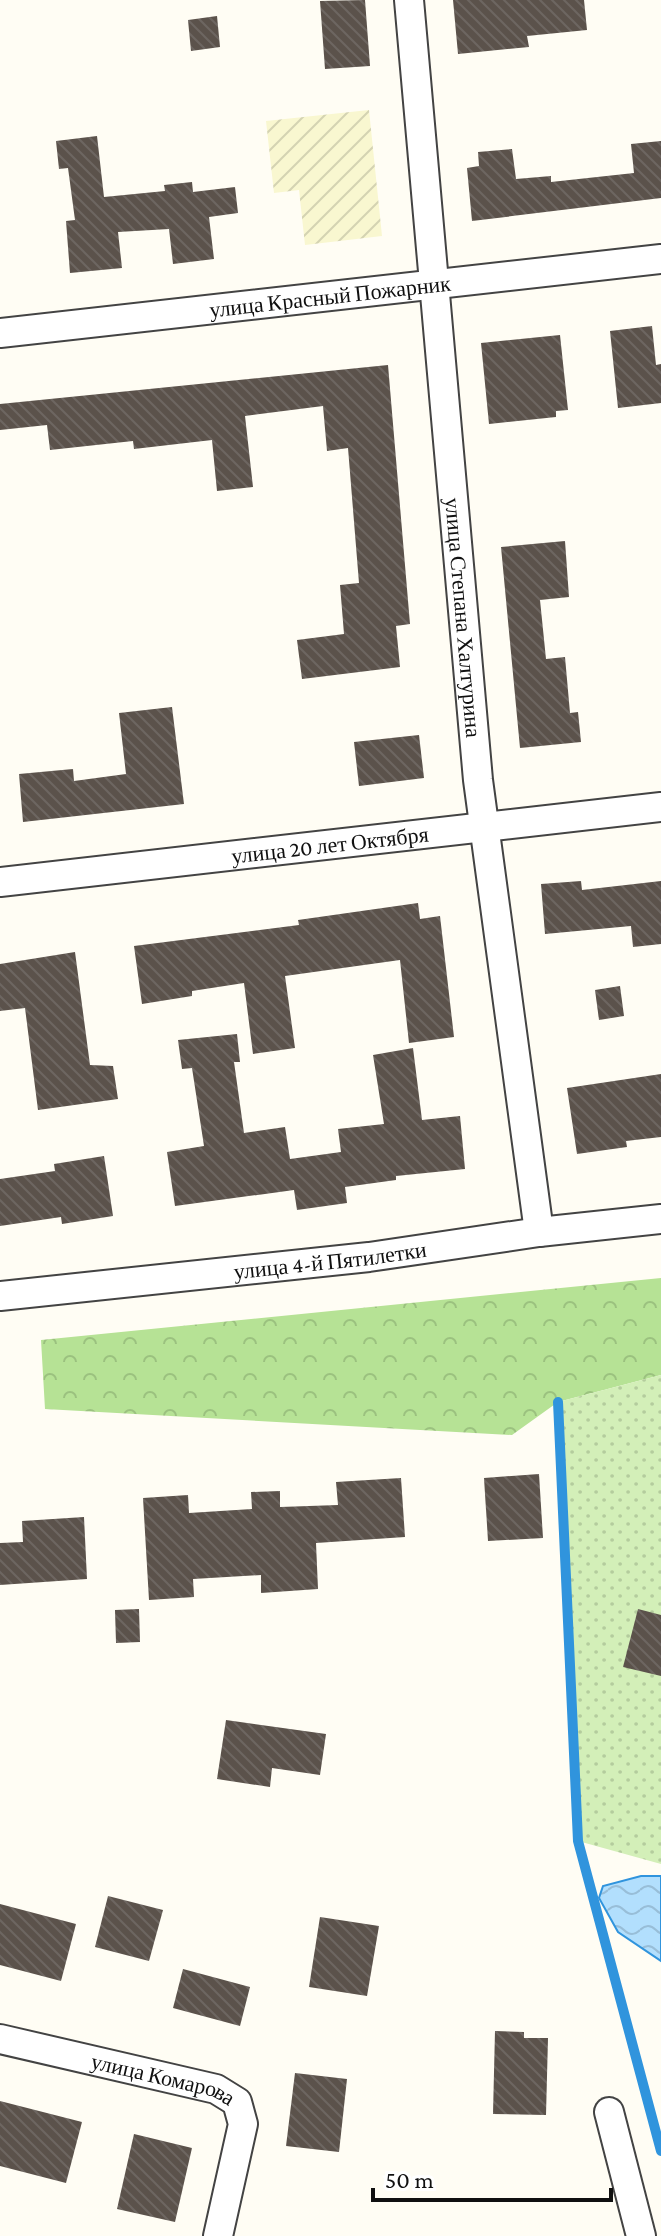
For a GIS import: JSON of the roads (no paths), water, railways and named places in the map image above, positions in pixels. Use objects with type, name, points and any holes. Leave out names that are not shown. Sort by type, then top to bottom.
[{"type":"street","name":"улица Степана Халтурина","points":[[409,0],[484,827],[539,1232]]},
{"type":"street","name":"улица Красный Пожарник","points":[[0,333],[661,259]]},
{"type":"street","name":"улица 20 лет Октября","points":[[0,882],[661,807]]},
{"type":"street","name":"улица 4-й Пятилетки","points":[[0,1296],[369,1257],[539,1232],[661,1219]]},
{"type":"street","name":"улица Комарова","points":[[0,2039],[216,2089],[237,2102],[243,2124],[218,2236]]},
{"type":"street","points":[[609,2112],[641,2236]]},
{"type":"water","points":[[641,1876],[661,1876],[661,1961],[618,1932],[599,1898],[603,1886]]},
{"type":"waterway","points":[[558,1402],[578,1841],[661,2151]]}]
